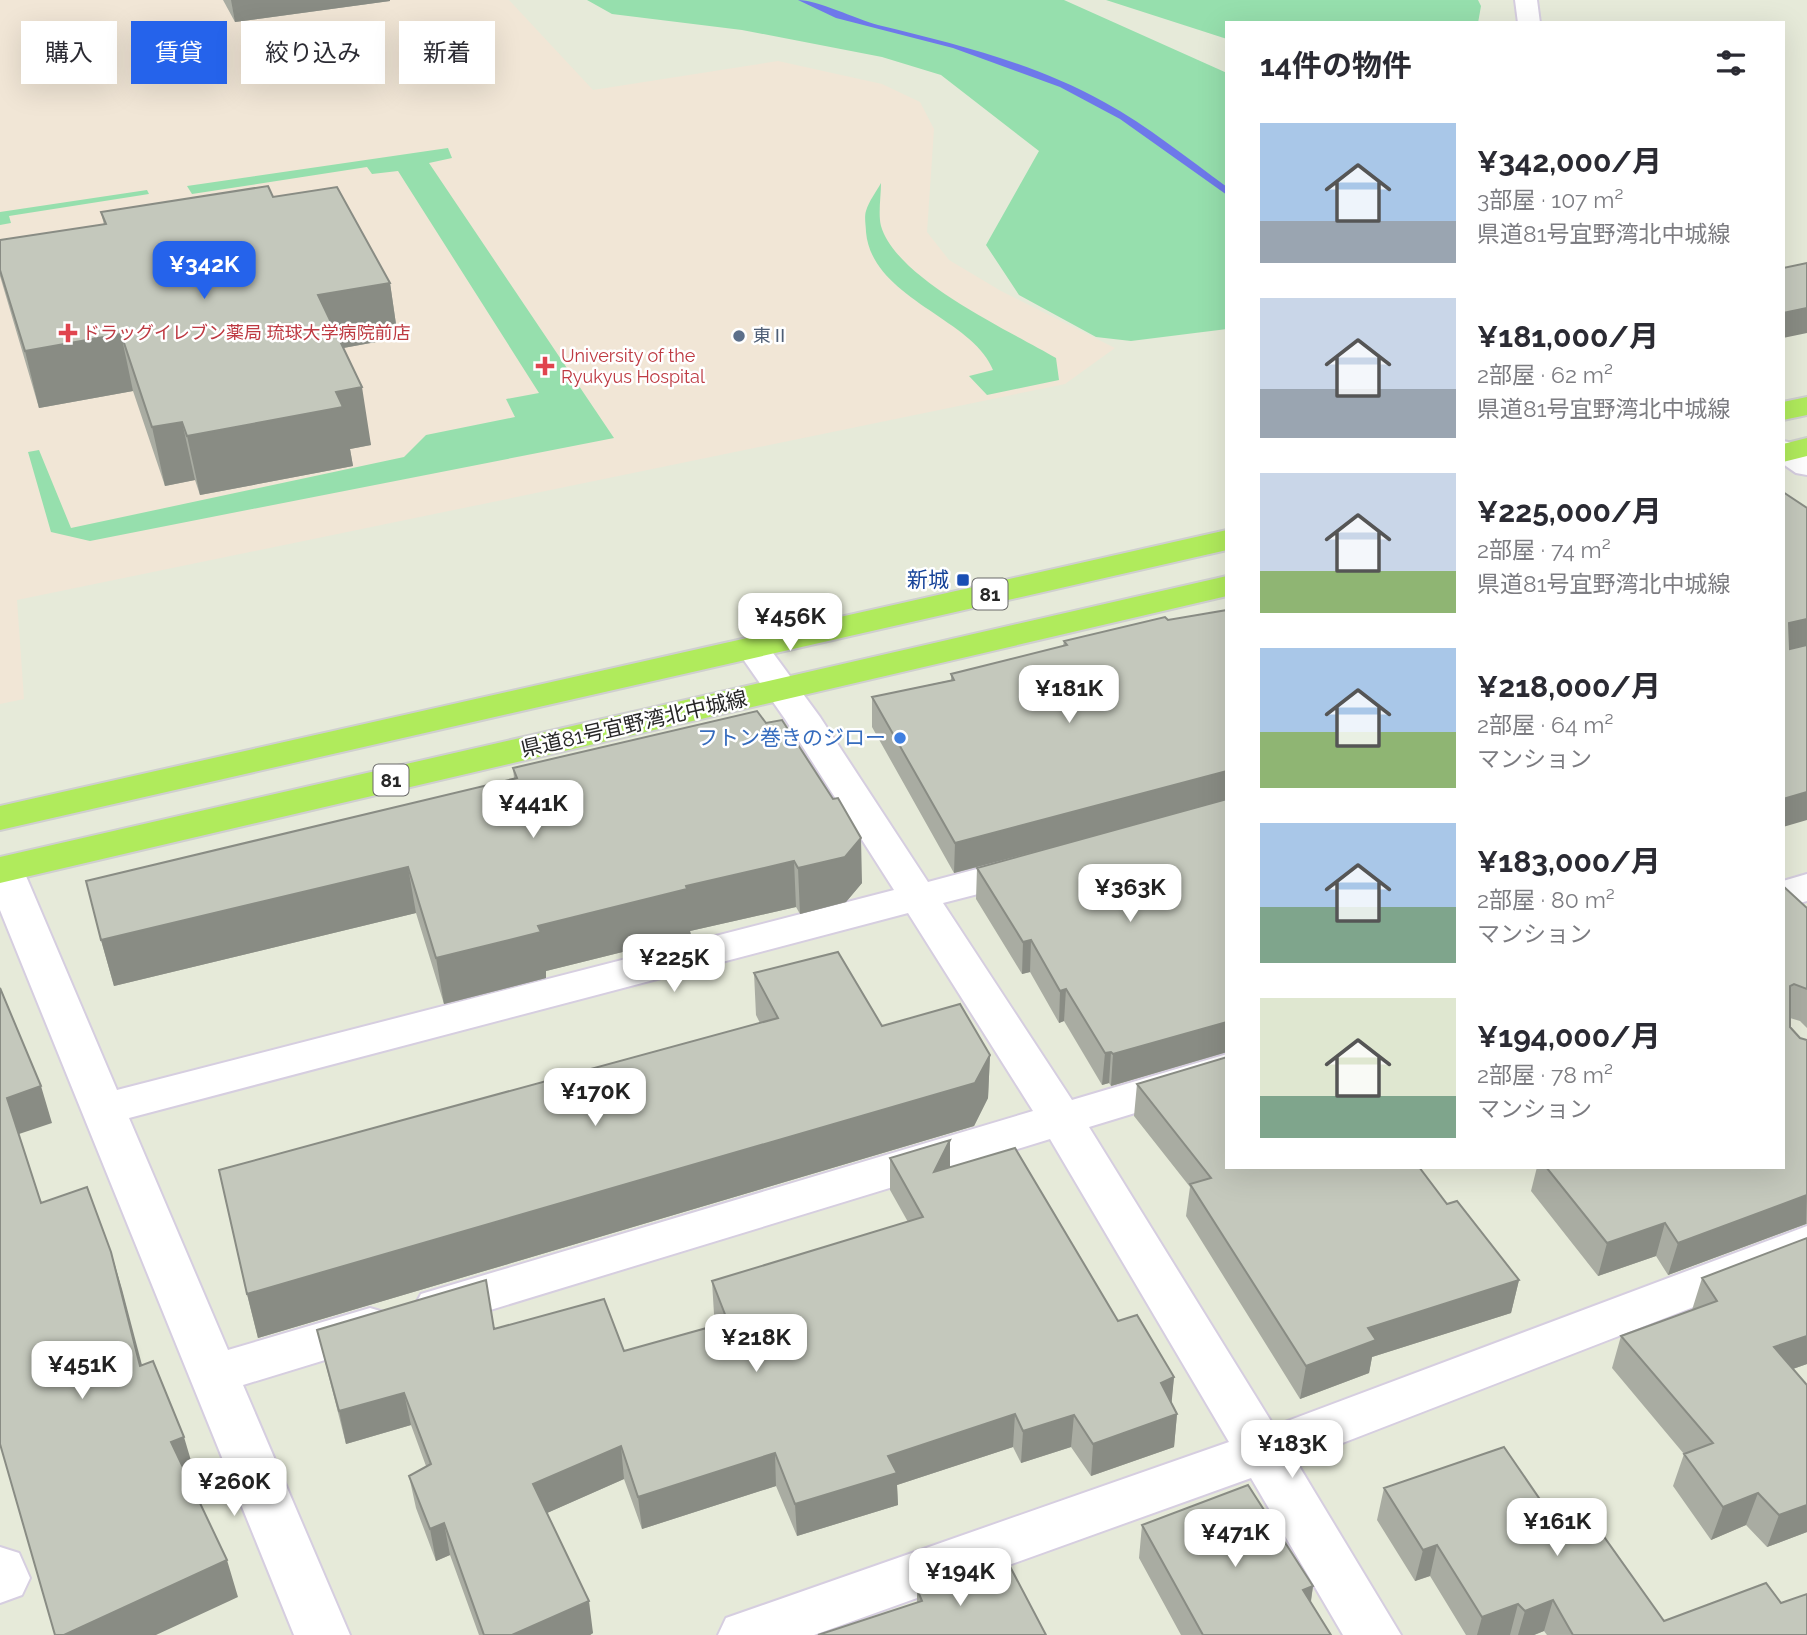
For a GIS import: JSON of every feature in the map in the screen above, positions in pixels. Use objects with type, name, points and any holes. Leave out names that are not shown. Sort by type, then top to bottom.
[{"type":"main road","points":[[1785,411],[1807,406]]},
{"type":"main road","name":"81","points":[[0,818],[1225,540]]},
{"type":"main road","name":"県道81号宜野湾北中城線","points":[[2,870],[1225,586]]},
{"type":"street","points":[[1526,0],[1529,21]]},
{"type":"street","points":[[753,649],[1062,1120],[1373,1635]]},
{"type":"street","points":[[104,1109],[919,899],[1066,858]]},
{"type":"street","points":[[2,870],[322,1635]]},
{"type":"street","points":[[1785,894],[1807,887]]},
{"type":"street","points":[[214,1374],[1225,1070]]},
{"type":"street","points":[[746,1635],[1263,1452],[1807,1244]]},
{"type":"street","points":[[0,1570],[3,1578],[0,1579]]},
{"type":"shaded area","name":"University of the Ryukyus Hospital","points":[[0,0],[509,0],[593,90],[778,61],[882,84],[920,102],[934,129],[927,232],[949,260],[1001,291],[1115,348],[1065,384],[17,600],[24,699],[0,704]]},
{"type":"green space","points":[[587,0],[1064,0],[1225,72],[1225,329],[1131,341],[1096,337],[1019,295],[986,245],[1039,151],[941,75],[882,57],[742,30],[612,14]]},
{"type":"green space","points":[[1106,0],[1478,0],[1481,6],[1478,21],[1225,21],[1225,38]]},
{"type":"green space","points":[[448,148],[452,158],[429,163],[614,438],[90,541],[51,532],[28,452],[39,450],[71,528],[404,457],[426,435],[515,417],[506,399],[539,393],[398,171],[372,174],[367,167],[192,194],[187,186]]},
{"type":"green space","points":[[881,183],[881,226],[891,246],[908,265],[957,302],[1056,358],[1059,380],[987,395],[969,376],[993,370],[982,352],[966,336],[904,291],[886,275],[872,255],[866,232],[865,213]]},
{"type":"green space","points":[[147,190],[149,194],[9,216],[11,223],[0,225],[0,212]]},
{"type":"building","points":[[268,186],[273,197],[337,187],[390,283],[318,295],[362,387],[336,392],[343,407],[187,436],[182,422],[152,427],[121,334],[25,351],[0,270],[0,240],[106,224],[101,212]]},
{"type":"building","points":[[1807,263],[1807,308],[1785,313],[1785,268]]},
{"type":"building","points":[[1785,493],[1807,508],[1807,619],[1789,623],[1790,649],[1807,645],[1807,792],[1785,798]]},
{"type":"building","points":[[1225,610],[1225,772],[955,843],[872,697],[954,680],[951,674],[1067,645],[1064,641],[1165,617],[1168,620]]},
{"type":"building","points":[[757,711],[766,723],[782,720],[833,799],[838,798],[861,838],[845,857],[798,868],[794,861],[686,886],[687,889],[538,926],[541,932],[436,958],[408,867],[101,940],[86,881],[517,778],[513,768]]},
{"type":"building","points":[[1225,800],[1225,1023],[1113,1054],[1105,1053],[1066,989],[1060,991],[1031,940],[1023,942],[977,868]]},
{"type":"building","points":[[1785,888],[1807,908],[1807,989],[1794,984],[1790,986],[1790,1027],[1800,1038],[1807,1040],[1807,1195],[1678,1243],[1665,1223],[1607,1243],[1548,1169],[1785,1169]]},
{"type":"building","points":[[838,952],[882,1026],[960,1004],[990,1055],[975,1083],[247,1294],[219,1170],[778,1018],[754,973]]},
{"type":"building","points":[[0,988],[41,1086],[7,1098],[41,1203],[87,1187],[111,1252],[140,1366],[153,1361],[184,1437],[171,1442],[227,1560],[64,1635],[55,1635],[0,1444]]},
{"type":"building","points":[[1225,1058],[1225,1169],[1421,1169],[1447,1204],[1457,1201],[1519,1280],[1368,1328],[1376,1340],[1306,1366],[1190,1184],[1211,1178],[1137,1084]]},
{"type":"building","points":[[950,1140],[934,1172],[1015,1148],[1118,1321],[1137,1315],[1174,1377],[1161,1383],[1177,1414],[1093,1444],[1074,1415],[1023,1431],[1015,1414],[888,1456],[897,1473],[795,1504],[775,1453],[638,1497],[621,1446],[533,1484],[589,1601],[512,1635],[484,1635],[444,1523],[430,1529],[409,1476],[431,1464],[404,1393],[339,1411],[317,1330],[486,1280],[494,1329],[604,1299],[624,1351],[728,1322],[712,1281],[923,1217],[890,1158]]},
{"type":"building","points":[[1807,1238],[1807,1336],[1774,1347],[1807,1385],[1807,1505],[1779,1515],[1758,1493],[1723,1507],[1684,1454],[1713,1443],[1621,1336],[1717,1301],[1702,1278]]},
{"type":"building","points":[[1504,1447],[1550,1514],[1580,1503],[1664,1621],[1766,1583],[1781,1603],[1807,1594],[1807,1635],[1573,1635],[1553,1600],[1525,1611],[1518,1604],[1482,1617],[1437,1545],[1423,1550],[1384,1488]]},
{"type":"building","points":[[1248,1485],[1313,1586],[1303,1590],[1331,1635],[1203,1635],[1142,1525]]},
{"type":"building","points":[[1005,1557],[1046,1635],[818,1635],[922,1601],[917,1589]]},
{"type":"waterway","points":[[802,0],[858,22],[937,41],[1020,67],[1084,94],[1123,117],[1225,191]]},
{"type":"place","name":"ドラッグイレブン薬局 琉球大学病院前店","points":[[68,333]]},
{"type":"place","name":"東Ⅱ","points":[[739,336]]},
{"type":"place","name":"University of the Ryukyus Hospital","points":[[545,366]]},
{"type":"place","name":"新城","points":[[963,580]]},
{"type":"place","name":"フトン巻きのジロー","points":[[900,738]]}]
